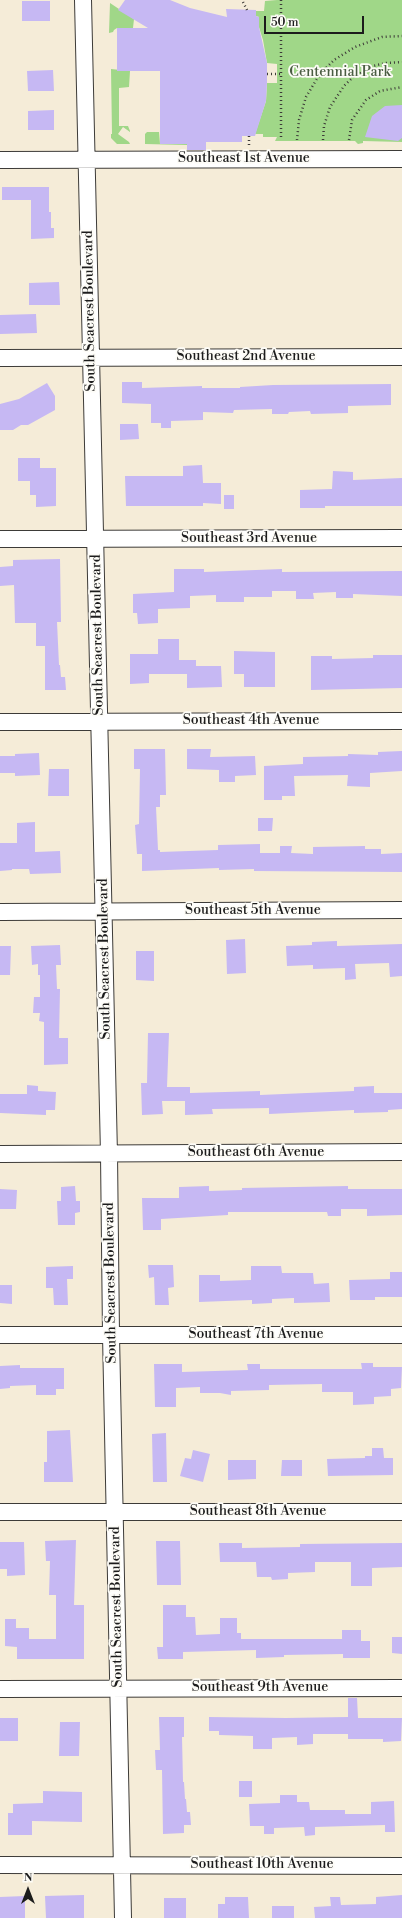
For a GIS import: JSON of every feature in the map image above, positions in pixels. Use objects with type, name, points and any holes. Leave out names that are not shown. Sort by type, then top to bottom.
[{"type":"street","name":"South Seacrest Boulevard","points":[[83,0],[100,721],[109,1154],[111,1335],[124,1918]]},
{"type":"street","name":"Southeast 1st Avenue","points":[[0,160],[87,161],[137,159],[402,159]]},
{"type":"street","name":"Southeast 2nd Avenue","points":[[0,358],[402,357]]},
{"type":"street","name":"Southeast 3rd Avenue","points":[[0,539],[402,538]]},
{"type":"street","name":"Southeast 4th Avenue","points":[[0,722],[402,721]]},
{"type":"street","name":"Southeast 5th Avenue","points":[[0,912],[402,910]]},
{"type":"street","name":"Southeast 6th Avenue","points":[[0,1154],[402,1152]]},
{"type":"street","name":"Southeast 7th Avenue","points":[[0,1335],[402,1335]]},
{"type":"street","name":"Southeast 8th Avenue","points":[[0,1512],[402,1512]]},
{"type":"street","name":"Southeast 9th Avenue","points":[[0,1689],[402,1688]]},
{"type":"street","name":"Southeast 10th Avenue","points":[[0,1865],[402,1866]]},
{"type":"path","points":[[281,0],[281,140]]},
{"type":"path","points":[[243,2],[247,10]]},
{"type":"path","points":[[297,140],[299,120],[306,97],[318,77],[325,69],[355,46],[382,37],[402,36]]},
{"type":"path","points":[[323,140],[324,126],[330,107],[344,86],[352,78],[373,66],[402,62]]},
{"type":"path","points":[[267,74],[281,74]]},
{"type":"path","points":[[349,140],[352,120],[366,100],[380,91],[402,87]]},
{"type":"path","points":[[249,136],[249,146]]},
{"type":"green space","name":"Centennial Park","points":[[402,0],[402,142],[363,141],[363,143],[358,144],[355,141],[275,141],[277,137],[263,137],[263,134],[255,134],[266,101],[267,83],[277,83],[277,64],[267,63],[263,40],[257,21],[259,17],[256,16],[256,11],[264,11],[265,1]]},
{"type":"green space","points":[[110,3],[134,19],[133,28],[117,28],[113,32],[109,33]]},
{"type":"green space","points":[[111,69],[130,71],[129,87],[119,88],[119,126],[128,126],[130,132],[123,127],[118,134],[130,144],[117,144],[111,138]]},
{"type":"green space","points":[[147,132],[159,132],[160,144],[187,142],[187,145],[145,144],[145,134]]},
{"type":"building","points":[[125,0],[170,0],[190,8],[227,17],[226,9],[256,10],[256,16],[259,17],[259,27],[267,63],[267,83],[266,101],[255,136],[242,136],[242,142],[206,142],[206,150],[187,150],[187,144],[160,144],[160,71],[117,71],[117,28],[148,28],[118,10]]},
{"type":"building","points":[[22,1],[50,1],[50,21],[22,21]]},
{"type":"building","points":[[53,70],[54,91],[28,91],[27,71]]},
{"type":"building","points":[[402,105],[402,138],[398,141],[365,137],[372,116],[385,106]]},
{"type":"building","points":[[54,110],[54,130],[28,130],[28,111]]},
{"type":"building","points":[[2,187],[49,187],[49,212],[51,212],[51,228],[54,228],[54,238],[31,239],[31,200],[2,200]]},
{"type":"building","points":[[59,282],[60,305],[29,305],[29,283]]},
{"type":"building","points":[[36,314],[37,333],[0,334],[0,315]]},
{"type":"building","points":[[122,382],[142,382],[142,388],[202,386],[202,388],[240,388],[273,385],[391,384],[391,405],[348,406],[348,413],[311,414],[310,411],[289,412],[288,414],[272,414],[272,409],[234,410],[233,413],[203,412],[203,420],[171,421],[171,428],[161,428],[161,423],[151,423],[151,404],[122,403]]},
{"type":"building","points":[[47,383],[55,396],[55,410],[28,425],[21,425],[13,430],[0,430],[0,404],[19,399]]},
{"type":"building","points":[[120,424],[138,424],[139,439],[120,440]]},
{"type":"building","points":[[18,458],[40,458],[40,468],[56,468],[56,506],[36,507],[36,495],[30,495],[30,481],[18,481]]},
{"type":"building","points":[[202,465],[203,483],[221,483],[221,504],[203,503],[203,506],[126,506],[125,476],[183,476],[183,466]]},
{"type":"building","points":[[333,471],[353,472],[353,480],[402,478],[402,506],[325,506],[325,508],[300,508],[300,490],[332,489]]},
{"type":"building","points":[[224,495],[234,495],[234,509],[224,509]]},
{"type":"building","points":[[60,559],[61,622],[57,622],[59,665],[61,677],[65,677],[66,690],[45,690],[45,646],[36,646],[36,623],[15,623],[14,585],[0,586],[0,567],[13,566],[13,560]]},
{"type":"building","points":[[174,569],[204,569],[204,572],[282,569],[282,572],[402,571],[402,596],[353,594],[353,598],[336,598],[336,592],[313,593],[314,599],[296,599],[296,591],[272,591],[272,597],[244,597],[244,602],[216,602],[216,595],[190,596],[190,608],[158,609],[158,623],[138,624],[137,613],[133,613],[133,594],[174,592]]},
{"type":"building","points":[[158,639],[179,639],[179,660],[196,660],[196,666],[221,666],[222,687],[187,688],[187,674],[149,674],[149,683],[130,684],[130,654],[158,654]]},
{"type":"building","points":[[234,651],[275,652],[275,687],[244,687],[244,674],[234,674]]},
{"type":"building","points":[[373,655],[402,655],[402,688],[311,690],[311,656],[332,656],[332,659],[373,658]]},
{"type":"building","points":[[134,749],[165,749],[166,795],[160,795],[160,807],[156,807],[158,850],[160,850],[160,852],[218,850],[218,845],[260,844],[260,853],[280,853],[280,846],[292,846],[291,853],[313,854],[313,847],[365,846],[365,849],[381,849],[381,854],[402,853],[402,872],[254,871],[254,869],[219,870],[219,868],[142,871],[142,854],[137,854],[135,825],[139,824],[140,769],[134,769]]},
{"type":"building","points":[[187,749],[211,749],[210,757],[255,756],[256,775],[235,776],[235,782],[219,782],[219,770],[187,769]]},
{"type":"building","points":[[402,751],[402,771],[370,773],[370,787],[347,786],[348,775],[294,776],[295,796],[282,796],[282,800],[264,800],[264,766],[303,764],[303,757],[348,756],[348,754],[378,755],[378,752]]},
{"type":"building","points":[[39,753],[40,775],[15,776],[15,773],[0,773],[0,756]]},
{"type":"building","points":[[49,769],[69,769],[69,796],[48,796]]},
{"type":"building","points":[[258,818],[273,818],[272,831],[258,831]]},
{"type":"building","points":[[35,822],[35,852],[60,851],[61,873],[30,874],[29,869],[0,871],[0,843],[17,843],[17,823]]},
{"type":"building","points":[[245,939],[246,973],[227,974],[226,940]]},
{"type":"building","points":[[337,941],[337,946],[402,944],[402,976],[390,977],[389,963],[355,964],[356,979],[345,980],[345,968],[313,969],[313,965],[287,966],[286,946],[312,945],[312,942]]},
{"type":"building","points":[[60,945],[61,965],[56,965],[57,989],[60,989],[59,1038],[68,1038],[68,1064],[44,1065],[44,1022],[39,1021],[40,1013],[33,1013],[34,997],[40,997],[40,975],[38,975],[38,964],[32,965],[31,946]]},
{"type":"building","points":[[0,946],[11,946],[10,975],[0,975]]},
{"type":"building","points":[[136,951],[154,951],[154,981],[136,980]]},
{"type":"building","points":[[148,1033],[169,1033],[167,1087],[190,1087],[190,1093],[260,1091],[260,1095],[354,1091],[354,1087],[374,1086],[374,1093],[402,1093],[402,1109],[388,1110],[388,1112],[354,1113],[354,1110],[269,1114],[269,1108],[212,1109],[213,1114],[185,1115],[185,1101],[162,1101],[163,1114],[142,1115],[141,1083],[147,1083]]},
{"type":"building","points":[[27,1085],[38,1086],[38,1091],[56,1092],[55,1110],[46,1110],[46,1115],[0,1113],[0,1094],[27,1094]]},
{"type":"building","points":[[75,1186],[76,1201],[80,1201],[80,1212],[75,1213],[75,1225],[58,1225],[57,1201],[61,1201],[61,1187]]},
{"type":"building","points":[[209,1186],[209,1191],[242,1190],[242,1188],[348,1186],[348,1189],[402,1189],[402,1215],[367,1216],[367,1209],[341,1209],[341,1216],[328,1216],[327,1212],[228,1212],[228,1215],[161,1219],[161,1230],[143,1230],[142,1198],[179,1198],[179,1187]]},
{"type":"building","points":[[0,1189],[17,1190],[16,1209],[0,1209]]},
{"type":"building","points":[[148,1265],[173,1265],[174,1287],[168,1288],[169,1305],[155,1305],[154,1277],[149,1278]]},
{"type":"building","points":[[73,1266],[73,1279],[67,1279],[68,1305],[54,1305],[53,1288],[46,1288],[46,1267]]},
{"type":"building","points":[[251,1266],[281,1266],[282,1273],[313,1273],[314,1284],[329,1283],[330,1302],[294,1303],[294,1298],[272,1299],[272,1303],[252,1304],[252,1300],[199,1302],[199,1275],[220,1275],[220,1281],[251,1280]]},
{"type":"building","points":[[390,1272],[402,1272],[402,1297],[375,1297],[375,1300],[350,1300],[349,1280],[390,1279]]},
{"type":"building","points":[[0,1285],[12,1285],[12,1304],[0,1303]]},
{"type":"building","points":[[361,1363],[373,1363],[373,1367],[402,1367],[401,1388],[391,1389],[391,1396],[374,1397],[374,1404],[353,1405],[353,1392],[322,1392],[322,1384],[269,1385],[269,1390],[231,1391],[231,1395],[220,1393],[200,1393],[200,1387],[176,1388],[176,1407],[155,1407],[154,1364],[182,1364],[182,1372],[248,1370],[247,1364],[260,1364],[260,1369],[362,1369]]},
{"type":"building","points":[[20,1365],[20,1368],[64,1368],[64,1389],[56,1389],[56,1395],[36,1395],[36,1385],[10,1386],[10,1388],[0,1389],[0,1366]]},
{"type":"building","points":[[70,1430],[73,1482],[44,1482],[44,1462],[47,1462],[47,1431]]},
{"type":"building","points":[[166,1433],[167,1482],[153,1482],[152,1434]]},
{"type":"building","points":[[372,1448],[383,1448],[384,1458],[393,1458],[393,1475],[328,1476],[327,1459],[365,1458],[365,1456],[372,1456]]},
{"type":"building","points":[[193,1450],[210,1454],[203,1482],[180,1476],[185,1458],[191,1459]]},
{"type":"building","points":[[228,1460],[256,1460],[256,1479],[228,1480]]},
{"type":"building","points":[[282,1460],[302,1460],[302,1476],[281,1476]]},
{"type":"building","points":[[76,1540],[74,1605],[84,1605],[84,1659],[17,1659],[17,1647],[5,1646],[5,1619],[16,1619],[16,1628],[29,1628],[29,1639],[56,1639],[56,1595],[49,1595],[50,1561],[46,1561],[45,1541]]},
{"type":"building","points":[[156,1541],[180,1541],[181,1585],[157,1585]]},
{"type":"building","points":[[0,1542],[24,1542],[25,1575],[7,1576],[7,1569],[0,1569]]},
{"type":"building","points":[[219,1543],[242,1543],[242,1548],[300,1547],[300,1544],[402,1543],[402,1567],[372,1568],[372,1586],[351,1586],[351,1562],[315,1562],[315,1572],[288,1573],[288,1579],[272,1580],[271,1577],[257,1577],[256,1562],[220,1562]]},
{"type":"building","points":[[163,1605],[186,1605],[186,1617],[195,1617],[196,1635],[220,1634],[220,1618],[237,1618],[237,1633],[241,1633],[241,1639],[342,1639],[342,1630],[361,1630],[361,1641],[370,1641],[370,1658],[343,1658],[343,1654],[284,1655],[284,1657],[256,1658],[256,1650],[183,1652],[183,1659],[158,1659],[157,1647],[163,1647]]},
{"type":"building","points":[[392,1637],[402,1637],[402,1654],[392,1653]]},
{"type":"building","points":[[348,1698],[357,1698],[358,1718],[402,1718],[401,1741],[383,1742],[383,1739],[348,1739],[348,1734],[313,1734],[313,1744],[297,1745],[297,1737],[272,1738],[272,1749],[253,1749],[253,1736],[219,1735],[219,1731],[209,1731],[209,1717],[348,1717]]},
{"type":"building","points":[[159,1717],[184,1717],[184,1737],[182,1737],[183,1782],[187,1812],[190,1812],[191,1825],[184,1825],[184,1833],[163,1834],[162,1770],[156,1770],[155,1750],[160,1750]]},
{"type":"building","points":[[0,1718],[18,1718],[18,1741],[0,1741]]},
{"type":"building","points":[[60,1722],[80,1722],[79,1756],[59,1756]]},
{"type":"building","points":[[239,1781],[252,1781],[252,1797],[239,1797]]},
{"type":"building","points":[[43,1791],[82,1792],[82,1822],[32,1821],[32,1835],[8,1835],[8,1813],[13,1813],[13,1804],[43,1803]]},
{"type":"building","points":[[280,1795],[297,1795],[297,1802],[309,1802],[310,1810],[345,1810],[345,1814],[371,1814],[371,1802],[394,1801],[395,1832],[385,1832],[385,1825],[315,1827],[315,1835],[305,1836],[304,1827],[274,1828],[274,1834],[264,1834],[264,1826],[250,1826],[249,1804],[280,1803]]},
{"type":"building","points":[[84,1895],[84,1918],[46,1918],[45,1896]]},
{"type":"building","points":[[402,1895],[402,1918],[315,1918],[314,1907],[331,1906],[330,1897],[340,1897],[341,1905],[376,1904],[376,1897]]},
{"type":"building","points":[[25,1896],[25,1918],[0,1918],[0,1897]]},
{"type":"building","points":[[225,1897],[248,1897],[249,1918],[218,1918],[218,1904],[225,1904]]},
{"type":"building","points":[[164,1898],[186,1898],[186,1918],[164,1918]]},
{"type":"building","points":[[272,1906],[294,1906],[294,1918],[272,1918]]}]
